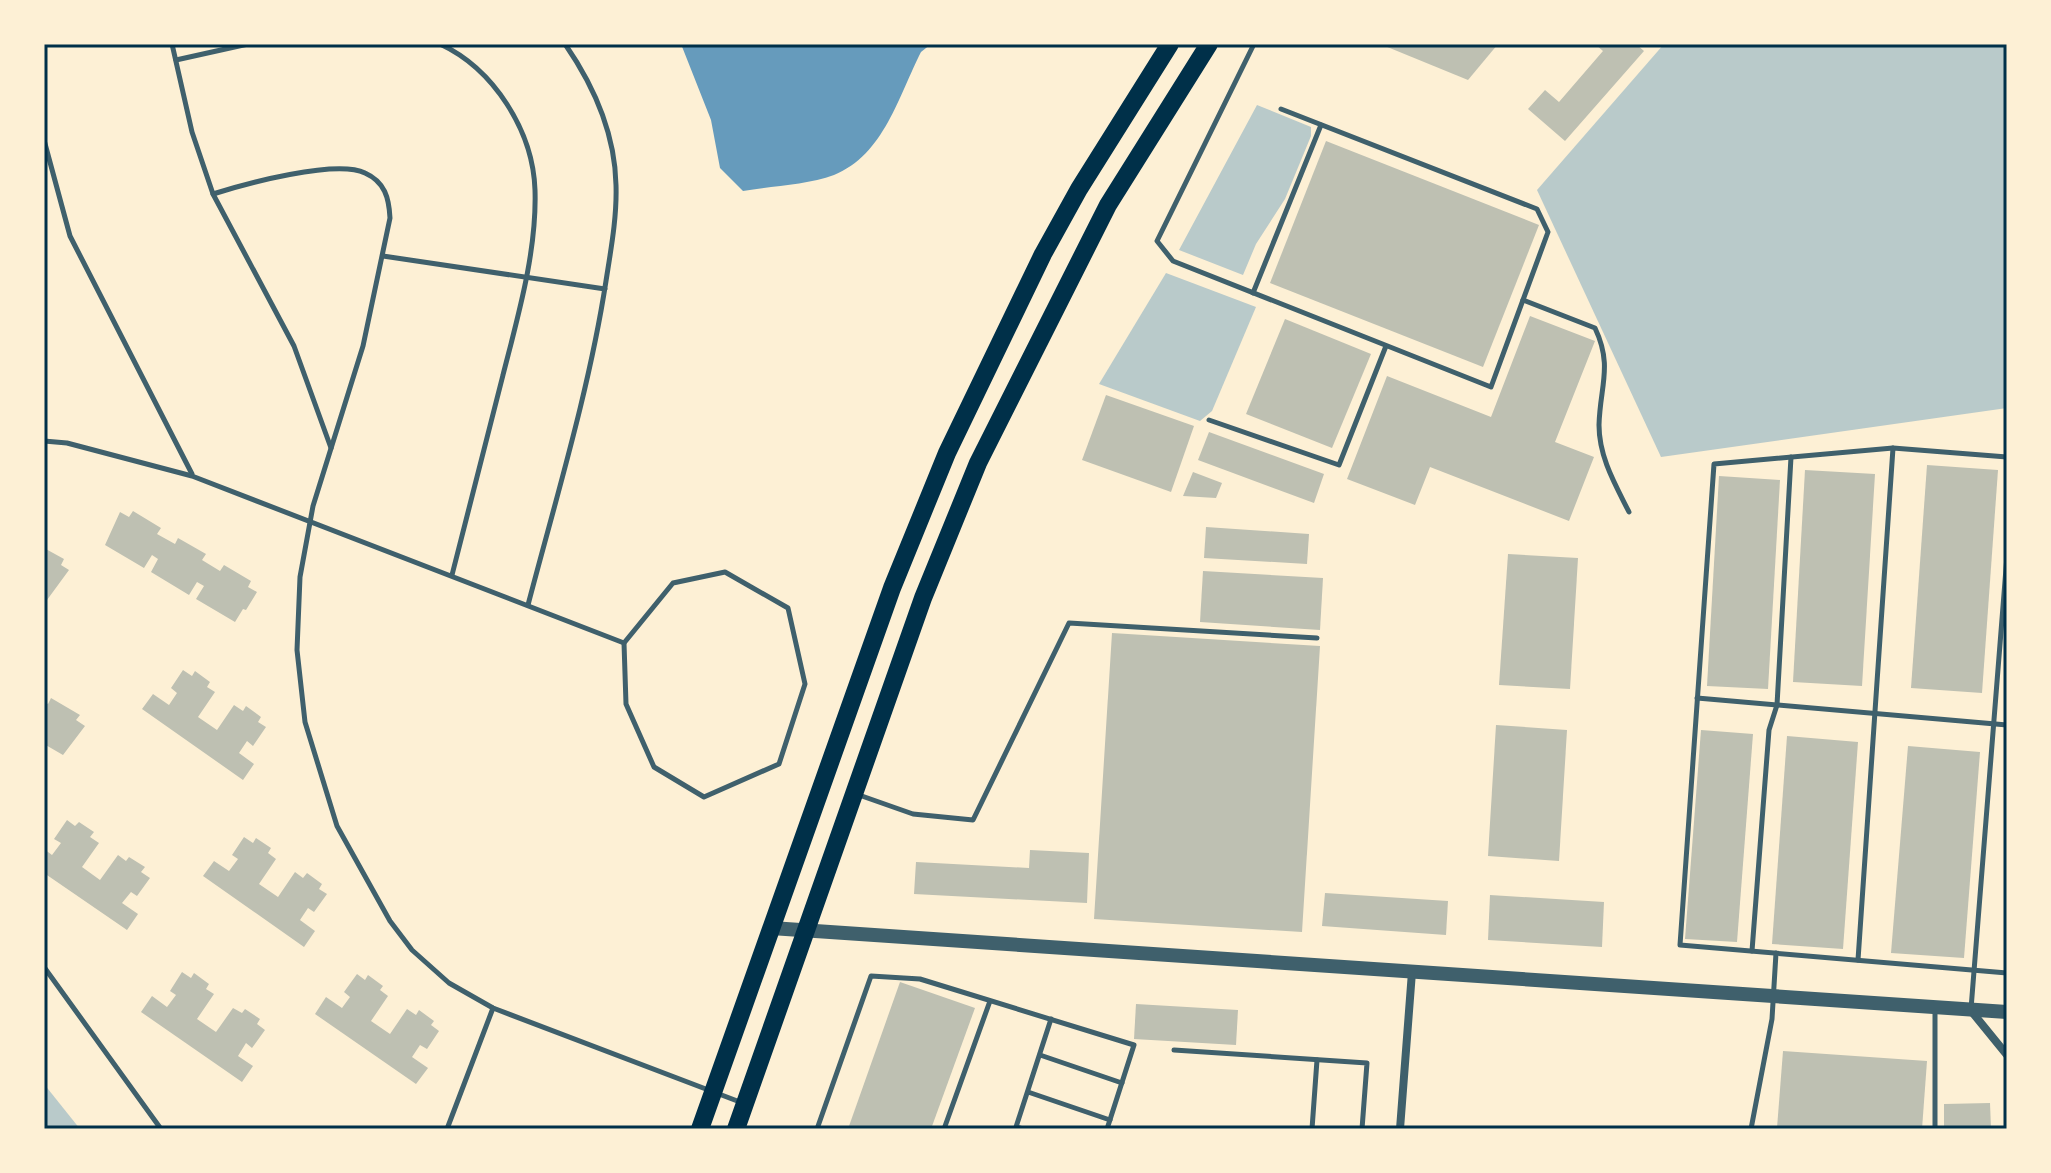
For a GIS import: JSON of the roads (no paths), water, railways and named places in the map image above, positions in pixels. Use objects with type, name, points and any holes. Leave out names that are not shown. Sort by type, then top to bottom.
[{"type":"highway","points":[[700,1129],[892,588],[947,453],[1043,254],[1101,152],[1170,44]]},
{"type":"highway","points":[[736,1129],[949,530],[1009,398],[1108,205],[1209,44]]},
{"type":"street","points":[[771,928],[2007,1012]]},
{"type":"street","points":[[1400,1129],[1412,972]]},
{"type":"street","points":[[1971,1011],[2007,1055]]},
{"type":"lane","points":[[172,44],[192,132],[213,194],[294,346],[331,449]]},
{"type":"lane","points":[[176,60],[248,44]]},
{"type":"lane","points":[[440,44],[476,68],[500,93],[518,122],[530,154],[535,188],[525,277],[452,575]]},
{"type":"lane","points":[[528,605],[598,333],[616,210],[611,144],[600,105],[565,44]]},
{"type":"lane","points":[[1254,44],[1157,241],[1173,261],[1491,387],[1548,232],[1537,209],[1281,109]]},
{"type":"lane","points":[[1253,293],[1321,125]]},
{"type":"lane","points":[[44,140],[59,202],[77,252],[192,476]]},
{"type":"lane","points":[[213,194],[290,175],[362,171],[379,181],[389,198],[390,218],[363,346],[310,519],[300,577],[297,650],[305,722],[324,792],[364,880],[412,950],[449,983],[493,1008],[745,1104]]},
{"type":"lane","points":[[383,256],[605,289]]},
{"type":"lane","points":[[1523,300],[1595,328],[1606,352],[1599,428],[1606,468],[1629,512]]},
{"type":"lane","points":[[1209,420],[1339,465],[1386,346]]},
{"type":"lane","points":[[44,441],[67,443],[192,476],[310,519],[624,643]]},
{"type":"lane","points":[[1858,960],[1893,448]]},
{"type":"lane","points":[[2007,457],[1893,448],[1714,464],[1680,945],[2007,973]]},
{"type":"lane","points":[[1752,951],[1769,730],[1777,705],[1791,457]]},
{"type":"lane","points":[[1971,1011],[2007,556]]},
{"type":"lane","points":[[725,572],[788,608],[805,684],[779,764],[704,797],[654,767],[626,704],[624,643],[673,583],[725,572]]},
{"type":"lane","points":[[854,793],[913,814],[973,820],[1069,623],[1317,638]]},
{"type":"lane","points":[[1697,698],[2007,725]]},
{"type":"lane","points":[[1751,1129],[1773,997],[1776,953]]},
{"type":"lane","points":[[44,967],[161,1129]]},
{"type":"lane","points":[[817,1129],[871,976],[920,979],[1134,1045],[1107,1129]]},
{"type":"lane","points":[[944,1129],[990,1001]]},
{"type":"lane","points":[[447,1129],[493,1008]]},
{"type":"lane","points":[[1935,1008],[1935,1129]]},
{"type":"lane","points":[[1023,1129],[1016,1127],[1051,1019]]},
{"type":"lane","points":[[1174,1050],[1367,1063],[1362,1129]]},
{"type":"lane","points":[[1039,1055],[1122,1083]]},
{"type":"lane","points":[[1312,1129],[1317,1060]]},
{"type":"lane","points":[[1028,1092],[1110,1120]]},
{"type":"water","points":[[681,44],[931,44],[921,52],[878,139],[851,166],[812,181],[743,191],[720,168],[711,120]]}]
